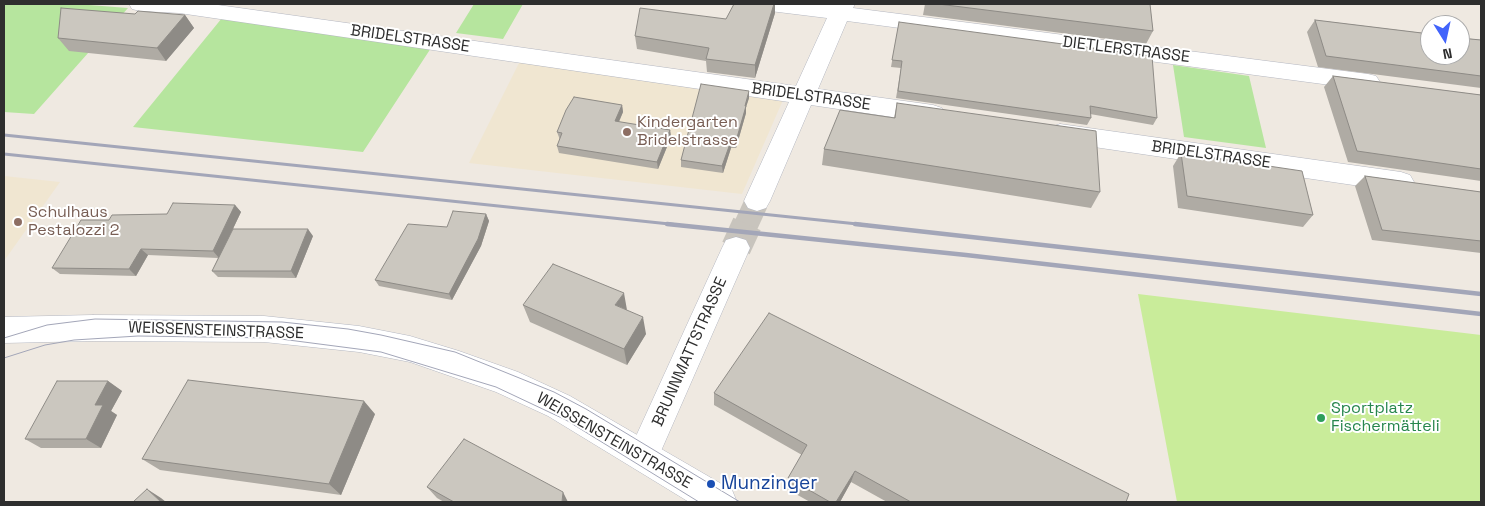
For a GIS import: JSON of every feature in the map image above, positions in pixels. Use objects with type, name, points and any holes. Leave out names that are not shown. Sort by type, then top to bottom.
[{"type":"street","name":"BRIDELSTRASSE","points":[[140,4],[180,5],[959,118]]},
{"type":"street","name":"DIETLERSTRASSE","points":[[770,4],[842,8],[1384,85]]},
{"type":"street","points":[[757,201],[842,8]]},
{"type":"street","name":"BRIDELSTRASSE","points":[[1037,130],[1424,185]]},
{"type":"street","name":"BRUNNMATTSTRASSE","points":[[643,456],[736,248]]},
{"type":"street","name":"WEISSENSTEINSTRASSE","points":[[4,330],[93,328],[264,329],[375,342],[410,350],[459,364],[507,382],[572,414],[643,456],[700,497]]},
{"type":"shaded area","name":"Kindergarten Bridelstrasse","points":[[520,61],[783,100],[742,194],[469,163]]},
{"type":"shaded area","name":"Schulhaus Pestalozzi 2","points":[[4,176],[60,182],[4,261]]},
{"type":"green space","points":[[4,4],[89,5],[128,8],[34,114],[4,112]]},
{"type":"green space","points":[[474,4],[523,4],[503,39],[456,33]]},
{"type":"green space","points":[[222,18],[431,48],[363,152],[133,127]]},
{"type":"green space","points":[[1173,65],[1249,76],[1266,148],[1184,137]]},
{"type":"green space","name":"Sportplatz Fischermätteli","points":[[1138,294],[1481,335],[1481,502],[1177,502]]},
{"type":"building","points":[[734,4],[774,4],[755,65],[706,59],[709,48],[635,36],[640,8],[726,19]]},
{"type":"building","points":[[938,4],[1150,4],[1153,31]]},
{"type":"building","points":[[61,8],[135,14],[138,11],[185,15],[157,48],[58,38]]},
{"type":"building","points":[[1315,20],[1420,33],[1420,65],[1470,65],[1470,39],[1481,40],[1481,76],[1326,56]]},
{"type":"building","points":[[899,22],[1152,56],[1157,118],[1090,106],[1091,118],[898,91],[902,61],[892,60]]},
{"type":"building","points":[[1333,76],[1481,95],[1481,169],[1357,151]]},
{"type":"building","points":[[701,84],[749,91],[736,141],[731,141],[722,166],[681,160]]},
{"type":"building","points":[[574,97],[622,105],[615,121],[670,130],[657,162],[557,146],[562,133],[557,132],[566,110]]},
{"type":"building","points":[[897,103],[1096,131],[1100,192],[824,149],[840,110],[895,118]]},
{"type":"building","points":[[1181,153],[1302,171],[1313,215],[1187,196]]},
{"type":"building","points":[[1365,176],[1481,192],[1481,241],[1382,230]]},
{"type":"building","points":[[173,203],[235,205],[213,251],[141,249],[129,269],[52,268],[81,220],[109,220],[112,215],[167,214]]},
{"type":"building","points":[[453,211],[486,214],[478,239],[449,294],[375,280],[408,224],[447,227]]},
{"type":"building","points":[[233,229],[308,229],[291,271],[212,271]]},
{"type":"building","points":[[553,264],[624,293],[615,305],[643,317],[624,349],[523,305]]},
{"type":"building","points":[[769,313],[1129,494],[1126,502],[911,502],[855,471],[836,502],[830,502],[788,478],[807,445],[714,393]]},
{"type":"building","points":[[188,380],[364,401],[329,484],[142,459]]},
{"type":"building","points":[[57,381],[108,381],[95,405],[103,405],[86,439],[25,439]]},
{"type":"building","points":[[464,439],[563,492],[562,502],[454,502],[427,487]]},
{"type":"building","points":[[147,489],[161,502],[133,502]]},
{"type":"tunnel","points":[[746,225],[757,201]]},
{"type":"tunnel","points":[[736,248],[747,224]]},
{"type":"tram line","points":[[4,338],[47,325],[95,319],[282,322],[348,329],[381,335],[455,352],[554,392],[586,409],[740,502]]},
{"type":"tram line","points":[[4,358],[45,345],[74,340],[138,336],[273,338],[381,352],[496,387],[566,420],[699,502]]},
{"type":"railway","points":[[4,135],[867,225]]},
{"type":"railway","points":[[4,154],[679,225]]},
{"type":"railway","points":[[667,224],[966,255],[1481,314]]},
{"type":"railway","points":[[855,224],[1481,294]]},
{"type":"place","name":"Kindergarten Bridelstrasse","points":[[627,132]]},
{"type":"place","name":"Schulhaus Pestalozzi 2","points":[[18,222]]},
{"type":"place","name":"Sportplatz Fischermätteli","points":[[1321,418]]},
{"type":"place","name":"Munzinger","points":[[711,484]]}]
